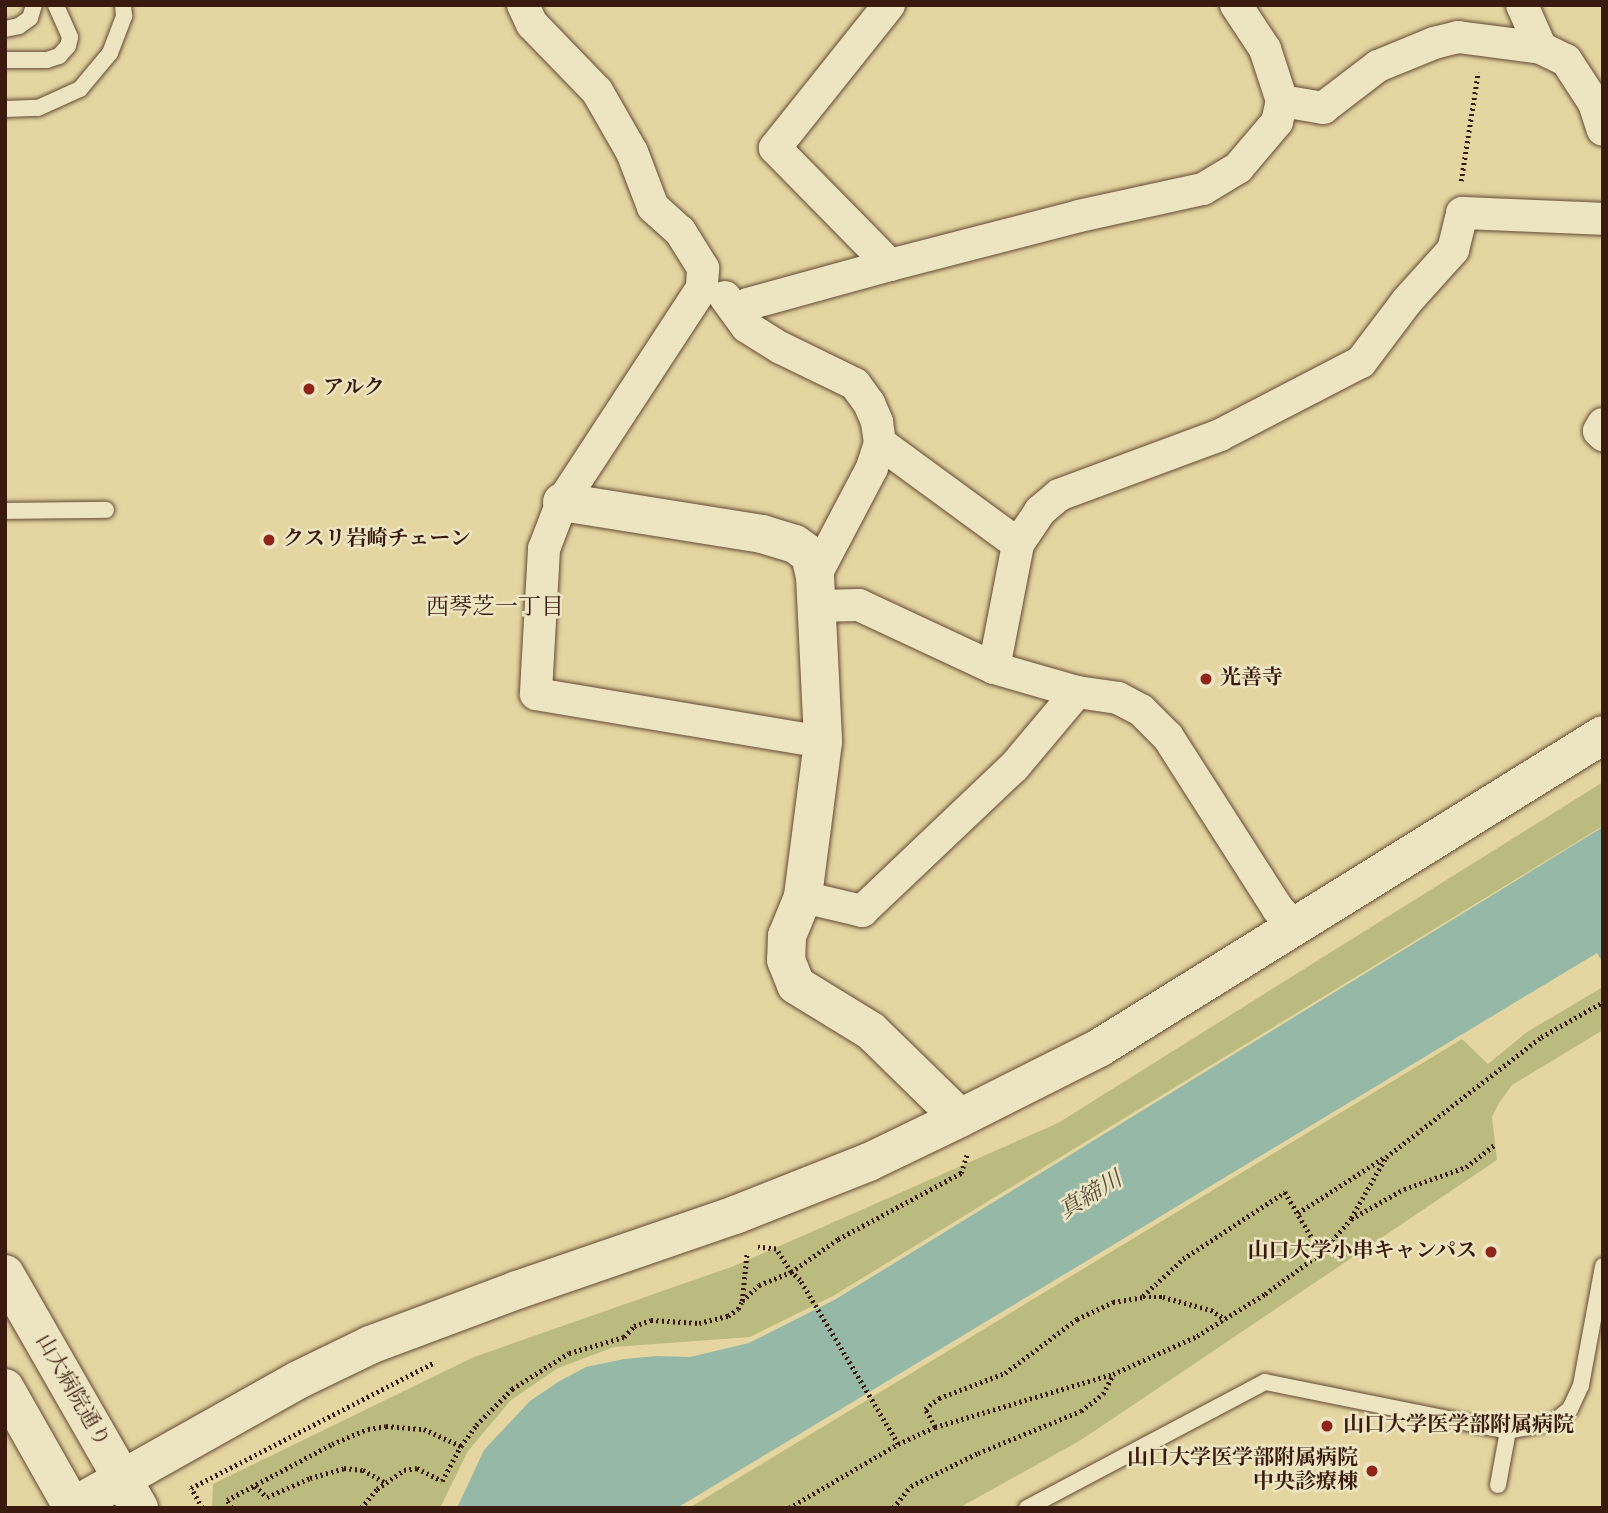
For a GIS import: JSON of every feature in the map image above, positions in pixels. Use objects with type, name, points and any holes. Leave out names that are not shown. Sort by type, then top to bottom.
[{"type":"street","points":[[523,5],[532,24],[597,91],[632,152],[653,207],[680,231],[703,268],[702,288],[562,502],[544,549],[536,694],[823,742]]},
{"type":"street","points":[[890,5],[775,148],[890,265]]},
{"type":"street","points":[[738,311],[748,304],[890,265],[1079,216],[1203,189],[1238,168],[1277,121],[1282,102],[1265,49],[1236,5]]},
{"type":"street","points":[[1522,5],[1541,48]]},
{"type":"street","points":[[1282,102],[1323,108],[1378,66],[1434,43],[1458,37],[1541,48],[1566,60],[1594,103],[1603,130]]},
{"type":"street","points":[[994,668],[1018,544],[1040,511],[1059,495],[1220,435],[1361,362],[1407,301],[1452,250],[1462,213],[1603,219]]},
{"type":"street","points":[[702,288],[722,293],[738,311],[747,327],[781,348],[855,384],[869,403],[877,422],[880,443],[872,468],[816,591]]},
{"type":"street","points":[[1603,424],[1599,431],[1603,435]]},
{"type":"street","points":[[880,443],[1018,544]]},
{"type":"street","points":[[562,502],[762,534],[795,544],[810,555],[816,591],[823,742],[803,897],[787,936],[786,960],[796,985],[871,1031],[964,1136]]},
{"type":"street","points":[[816,591],[859,605],[994,668],[1077,692],[1118,698],[1141,710],[1168,737],[1278,909],[1295,928]]},
{"type":"street","points":[[803,897],[862,911],[1014,767],[1077,692]]},
{"type":"street","points":[[5,1388],[72,1507],[130,1493],[298,1380],[370,1345],[517,1290],[735,1215],[869,1162],[964,1136],[1099,1048],[1603,735]]},
{"type":"street","name":"山大病院通り","points":[[5,1274],[130,1493]]},
{"type":"lane","points":[[5,29],[19,26],[30,18],[34,5]]},
{"type":"lane","points":[[5,60],[47,60],[59,56],[70,37],[57,5]]},
{"type":"lane","points":[[5,109],[38,108],[80,89],[110,53],[121,25],[123,5]]},
{"type":"lane","points":[[5,511],[106,510]]},
{"type":"lane","points":[[1027,1508],[1265,1382],[1508,1431],[1554,1422],[1570,1409],[1580,1385],[1603,1266]]},
{"type":"lane","points":[[1498,1485],[1508,1431]]},
{"type":"path","points":[[1462,213],[1458,200],[1483,40]]},
{"type":"path","points":[[1298,1213],[1386,1157],[1541,1037],[1603,1002]]},
{"type":"path","points":[[742,1301],[759,1285],[791,1272],[838,1239],[961,1173],[964,1136]]},
{"type":"path","points":[[1351,1219],[1405,1189],[1466,1167],[1495,1144]]},
{"type":"path","points":[[789,1508],[898,1444],[935,1427],[1113,1374],[1197,1336],[1226,1319],[1321,1253],[1351,1219],[1386,1157]]},
{"type":"path","points":[[1143,1297],[1183,1259],[1285,1192],[1321,1253]]},
{"type":"path","points":[[361,1508],[385,1482],[404,1470],[417,1468],[442,1481],[476,1425],[512,1389],[569,1353],[624,1337],[634,1326],[651,1320],[699,1323],[728,1316],[738,1310],[742,1301],[744,1252],[758,1247],[776,1249],[791,1272],[800,1280],[898,1444]]},
{"type":"path","points":[[935,1427],[925,1409],[939,1398],[1005,1373],[1092,1311],[1113,1302],[1143,1297],[1186,1303],[1211,1310],[1226,1319]]},
{"type":"path","points":[[202,1508],[191,1488],[447,1356]]},
{"type":"path","points":[[893,1508],[911,1486],[978,1453],[1080,1411],[1103,1394],[1113,1374]]},
{"type":"path","points":[[231,1508],[226,1500],[332,1444],[368,1429],[386,1426],[424,1429],[461,1446]]},
{"type":"path","points":[[255,1486],[267,1497],[344,1468],[363,1470],[385,1482]]},
{"type":"shaded area","points":[[1603,782],[1603,826],[833,1296],[750,1337],[614,1347],[558,1368],[511,1400],[468,1451],[440,1508],[212,1508],[213,1484],[474,1357],[734,1266],[1058,1123]]},
{"type":"shaded area","points":[[1603,987],[1603,1030],[1512,1085],[1499,1103],[1492,1117],[1497,1160],[1081,1440],[959,1508],[689,1508],[1462,1039],[1488,1064],[1527,1032]]},
{"type":"water","name":"真締川","points":[[1603,827],[1603,963],[1597,953],[677,1508],[457,1508],[484,1450],[530,1401],[558,1382],[586,1367],[624,1359],[690,1357],[749,1343],[836,1299]]},
{"type":"place","name":"アルク","points":[[309,389]]},
{"type":"place","name":"クスリ岩崎チェーン","points":[[269,540]]},
{"type":"place","name":"光善寺","points":[[1206,679]]},
{"type":"place","name":"山口大学小串キャンパス","points":[[1491,1252]]},
{"type":"place","name":"山口大学医学部附属病院","points":[[1327,1426]]},
{"type":"place","name":"山口大学医学部附属病院 中央診療棟","points":[[1372,1471]]},
{"type":"district","name":"西琴芝一丁目","points":[[495,608]]}]
